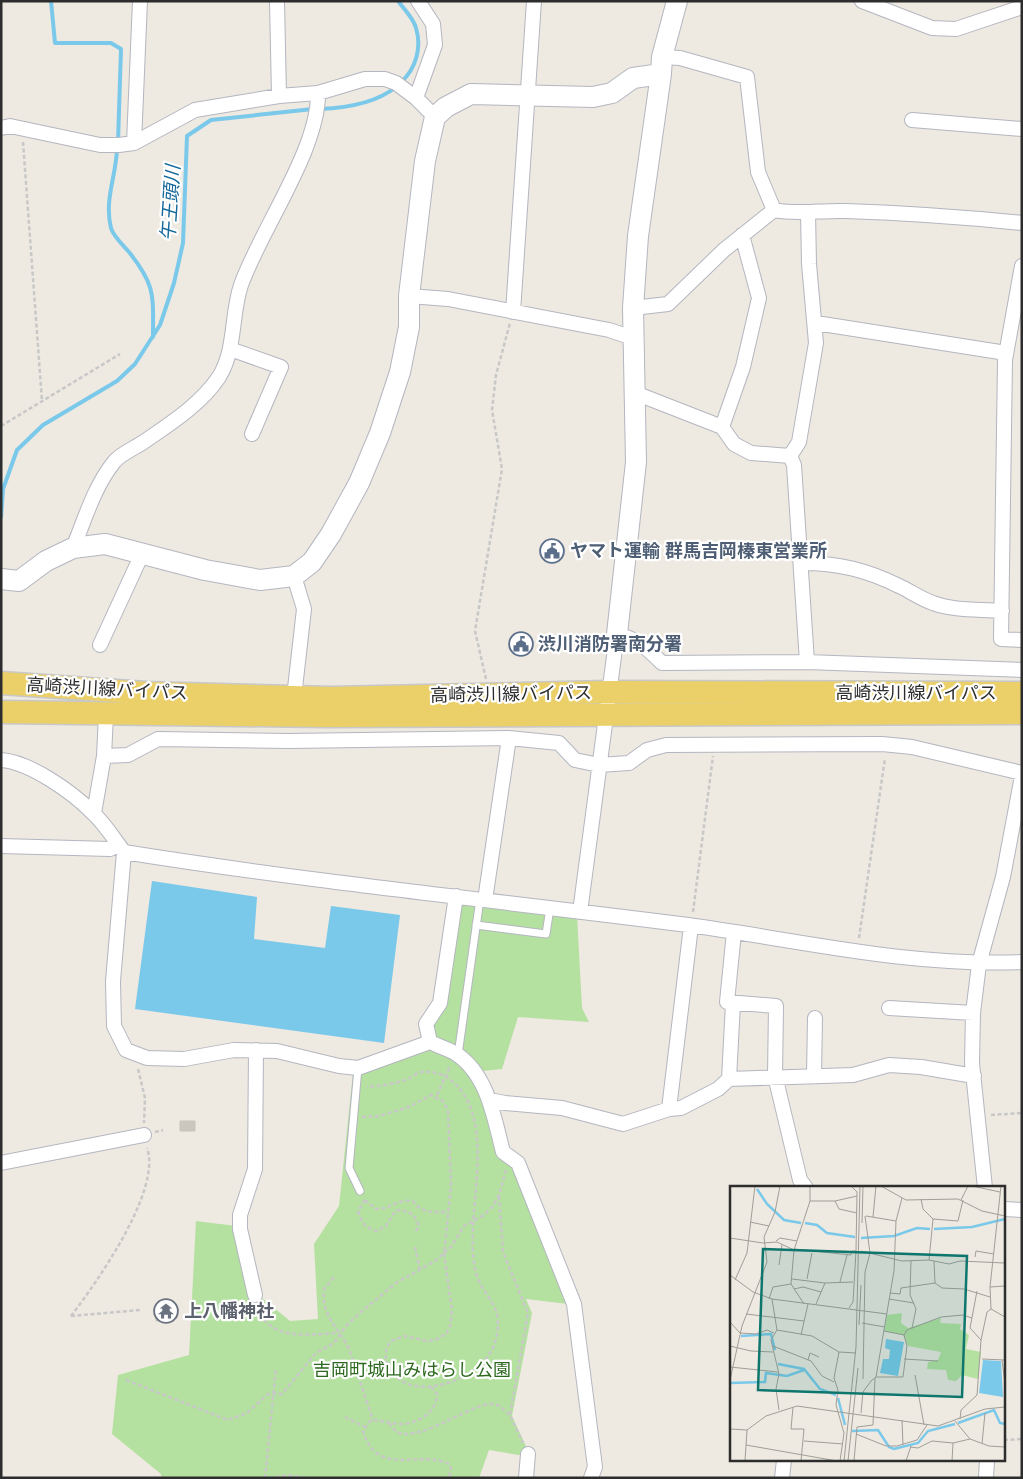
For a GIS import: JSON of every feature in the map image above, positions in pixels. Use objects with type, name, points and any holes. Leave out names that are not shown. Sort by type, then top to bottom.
[{"type":"main road","name":"高崎渋川線バイパス","points":[[1,683],[146,692],[294,697],[609,692],[1022,693]]},
{"type":"main road","name":"高崎渋川線バイパス","points":[[1,712],[606,716],[1022,713]]},
{"type":"street","points":[[134,143],[140,1]]},
{"type":"street","points":[[277,1],[279,96]]},
{"type":"street","points":[[416,98],[435,45],[433,24],[418,1]]},
{"type":"street","points":[[513,312],[526,95],[534,1]]},
{"type":"street","points":[[580,912],[617,634],[636,462],[633,308],[638,236],[662,65],[676,1]]},
{"type":"street","points":[[862,1],[932,28],[956,28],[1022,7]]},
{"type":"street","points":[[1,579],[19,580],[46,561],[73,548],[105,544],[205,570],[260,580],[294,576],[312,562],[331,534],[359,483],[380,433],[400,372],[409,327],[409,296],[425,161],[435,117],[446,107],[470,94],[593,97],[612,92],[633,78],[680,58],[747,77],[758,172],[774,210]]},
{"type":"street","points":[[1,128],[10,126],[22,128],[100,145],[134,143],[195,110],[279,96],[318,93],[365,78],[385,79],[396,83],[416,98],[435,117]]},
{"type":"street","points":[[73,548],[97,490],[114,461],[194,405],[219,376],[230,349],[241,286],[269,223],[302,158],[318,109],[318,93]]},
{"type":"street","points":[[912,120],[1022,129]]},
{"type":"street","points":[[633,308],[668,304],[742,235],[774,210],[789,213],[843,211],[957,216],[1022,223]]},
{"type":"street","points":[[790,456],[799,442],[816,343],[816,323],[809,264],[808,212]]},
{"type":"street","points":[[722,427],[743,367],[759,298],[742,235]]},
{"type":"street","points":[[1022,266],[1006,353],[1001,639],[1022,640]]},
{"type":"street","points":[[409,296],[448,299],[609,330],[633,338]]},
{"type":"street","points":[[816,323],[1006,353]]},
{"type":"street","points":[[230,349],[281,367],[252,434]]},
{"type":"street","points":[[635,393],[722,427],[734,444],[751,453],[790,456]]},
{"type":"street","points":[[790,456],[794,465],[808,662]]},
{"type":"street","points":[[100,644],[142,554]]},
{"type":"street","points":[[802,563],[829,563],[854,567],[880,577],[932,603],[949,608],[1002,611]]},
{"type":"street","points":[[294,576],[304,609],[294,697]]},
{"type":"street","points":[[617,634],[631,638],[644,645],[662,662],[808,662],[1022,670]]},
{"type":"street","points":[[94,813],[104,756],[106,714]]},
{"type":"street","points":[[104,756],[128,755],[158,739],[288,741],[509,738],[560,743],[575,760],[599,765],[629,763],[647,750],[666,745],[887,744],[912,747],[1022,772]]},
{"type":"street","points":[[482,899],[509,738]]},
{"type":"street","points":[[1,760],[13,761],[38,771],[94,813],[122,848],[113,981],[114,1026],[128,1050],[147,1058],[184,1059],[234,1050],[277,1051],[339,1066],[358,1068],[430,1042],[456,1054],[470,1067],[483,1085],[489,1100],[503,1152],[518,1163],[574,1304],[594,1467],[591,1478]]},
{"type":"street","points":[[984,1186],[974,1076],[973,1013],[979,964],[1003,878],[1022,776]]},
{"type":"street","points":[[1,846],[122,848],[456,896],[734,932],[898,957],[979,964],[1022,962]]},
{"type":"street","points":[[430,1042],[426,1024],[440,1003],[456,896]]},
{"type":"street","points":[[669,1109],[691,926]]},
{"type":"street","points":[[734,932],[727,1002],[776,1006],[775,1076],[800,1180],[804,1186]]},
{"type":"street","points":[[729,1080],[733,1003]]},
{"type":"street","points":[[889,1008],[973,1013]]},
{"type":"street","points":[[814,1076],[815,1018]]},
{"type":"street","points":[[255,1295],[240,1229],[240,1215],[255,1169],[256,1050]]},
{"type":"street","points":[[489,1100],[562,1108],[623,1124],[669,1109],[681,1108],[718,1089],[729,1080],[775,1076],[853,1075],[888,1065],[921,1067],[974,1076]]},
{"type":"street","points":[[1,1163],[144,1135]]},
{"type":"street","points":[[1006,1209],[1022,1210]]},
{"type":"street","points":[[526,1478],[528,1454]]},
{"type":"street","points":[[782,1478],[784,1462]]},
{"type":"street","points":[[986,1478],[987,1462]]},
{"type":"lane","points":[[456,1054],[476,925],[482,899]]},
{"type":"lane","points":[[476,925],[546,934],[550,908]]},
{"type":"lane","points":[[358,1068],[349,1168],[360,1191]]},
{"type":"path","points":[[22,128],[42,401]]},
{"type":"path","points":[[489,695],[475,631],[502,469],[492,410],[496,375],[513,312]]},
{"type":"path","points":[[1,426],[120,354]]},
{"type":"path","points":[[857,951],[887,744]]},
{"type":"path","points":[[691,926],[714,745]]},
{"type":"path","points":[[128,1050],[137,1065],[145,1098],[144,1135],[150,1157],[150,1166],[139,1202],[112,1255],[92,1288],[71,1316],[140,1310]]},
{"type":"path","points":[[436,1096],[456,1054]]},
{"type":"path","points":[[353,1116],[379,1116],[408,1107],[424,1097],[436,1096],[448,1110],[451,1185],[444,1254],[452,1310],[450,1327],[446,1334],[435,1340],[404,1336],[390,1340],[386,1348],[385,1359],[396,1378],[413,1386],[430,1387],[455,1379],[475,1369],[490,1353],[498,1333],[495,1308],[476,1275],[472,1253],[478,1163],[472,1115],[466,1099],[445,1076],[420,1072],[408,1079],[392,1083],[356,1088]]},
{"type":"path","points":[[978,1115],[1022,1113]]},
{"type":"path","points":[[126,1380],[228,1420],[247,1413],[264,1396],[282,1394],[316,1353],[334,1343],[340,1333],[396,1283],[420,1271],[444,1254],[464,1226],[484,1215],[493,1206],[499,1195],[508,1156]]},
{"type":"path","points":[[360,1191],[365,1200],[376,1210],[381,1210],[402,1200],[413,1201],[418,1209],[428,1212],[448,1212]]},
{"type":"path","points":[[499,1195],[503,1252],[528,1313],[510,1415]]},
{"type":"path","points":[[365,1200],[358,1211],[362,1222],[368,1229],[377,1231],[386,1226],[396,1210],[408,1210],[416,1217],[419,1226],[416,1231]]},
{"type":"path","points":[[415,1247],[420,1271]]},
{"type":"path","points":[[334,1277],[324,1288],[324,1306],[333,1327],[340,1333],[357,1370],[373,1420]]},
{"type":"path","points":[[255,1295],[258,1311],[265,1323],[278,1331],[292,1334],[340,1333]]},
{"type":"path","points":[[265,1478],[276,1368]]},
{"type":"path","points":[[430,1387],[437,1394],[437,1403],[426,1416],[406,1424],[373,1420],[363,1431],[365,1439],[378,1455],[407,1463],[434,1459],[442,1460],[449,1464],[451,1469],[449,1478]]},
{"type":"path","points":[[388,1422],[398,1432],[411,1433],[450,1420],[484,1404],[496,1404],[510,1415],[528,1454]]},
{"type":"path","points":[[345,1417],[365,1427]]},
{"type":"path","points":[[1006,1440],[1022,1439]]},
{"type":"path","points":[[269,1478],[287,1476],[309,1478]]},
{"type":"green space","name":"吉岡町城山みはらし公園","points":[[459,899],[577,915],[582,1008],[589,1022],[518,1017],[502,1069],[482,1071],[513,1165],[568,1304],[526,1299],[532,1313],[512,1416],[531,1457],[489,1450],[479,1478],[161,1478],[161,1474],[112,1434],[118,1375],[189,1355],[196,1221],[244,1227],[262,1298],[290,1321],[318,1319],[314,1244],[339,1206],[353,1073],[429,1046],[429,1025]]},
{"type":"water","points":[[152,881],[257,897],[254,939],[325,948],[331,906],[400,915],[384,1043],[135,1009]]},
{"type":"building","points":[[180,1121],[195,1121],[195,1131],[180,1131]]},
{"type":"building","name":"上八幡神社","points":[[166,1303],[166,1305],[176,1304],[177,1318],[156,1321],[156,1304]]},
{"type":"waterway","points":[[51,1],[55,43],[111,43],[121,49],[118,142]]},
{"type":"waterway","name":"午王頭川","points":[[398,1],[411,18],[418,35],[418,50],[414,64],[411,71],[401,82]]},
{"type":"waterway","name":"午王頭川","points":[[320,109],[360,104],[379,97],[396,87]]},
{"type":"waterway","name":"午王頭川","points":[[1,517],[3,489],[17,450],[43,425],[117,381],[135,364],[160,325],[174,283],[183,243],[187,136],[211,120],[313,109]]},
{"type":"waterway","points":[[117,149],[109,218],[112,231],[138,264],[148,283],[153,301],[153,337]]},
{"type":"place","name":"ヤマト運輸 群馬吉岡榛東営業所","points":[[552,551]]},
{"type":"place","name":"渋川消防署南分署","points":[[521,644]]},
{"type":"place","name":"上八幡神社","points":[[166,1311]]}]
